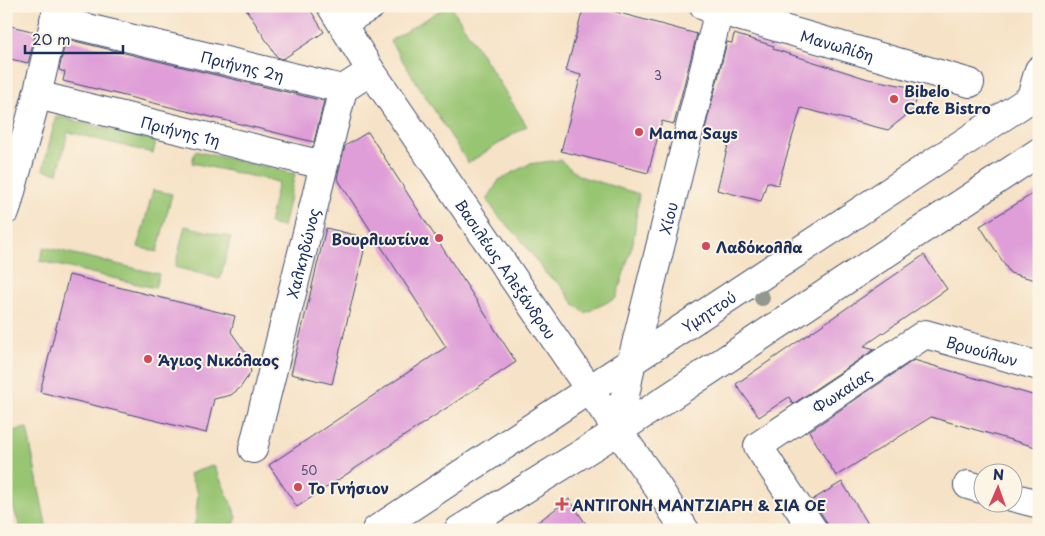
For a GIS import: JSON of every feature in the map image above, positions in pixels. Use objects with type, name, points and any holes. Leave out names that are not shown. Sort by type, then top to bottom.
[{"type":"street","points":[[337,14],[371,6]]},
{"type":"street","name":"Μανωλίδη","points":[[715,8],[970,83]]},
{"type":"street","name":"Χίου","points":[[618,431],[632,360],[715,8]]},
{"type":"street","points":[[6,210],[37,95],[56,13]]},
{"type":"street","name":"Πριήνης 2η","points":[[56,13],[343,88]]},
{"type":"street","name":"Βασιλέως Αλεξάνδρου","points":[[337,14],[372,71],[653,480],[685,530]]},
{"type":"street","points":[[1035,95],[1039,70]]},
{"type":"street","points":[[343,88],[372,71]]},
{"type":"street","name":"Χαλκηδώνος","points":[[253,448],[343,88]]},
{"type":"street","name":"Πριήνης 1η","points":[[37,95],[323,165]]},
{"type":"street","name":"Υμηττού","points":[[376,530],[1035,95]]},
{"type":"street","points":[[459,530],[618,431],[1039,152]]},
{"type":"street","name":"Βρυούλων","points":[[925,334],[1039,366]]},
{"type":"street","name":"Φωκαίας","points":[[813,530],[758,446],[925,334]]},
{"type":"street","points":[[1022,500],[1039,504]]},
{"type":"green space","points":[[447,6],[451,6],[527,126],[468,163],[390,41]]},
{"type":"green space","points":[[56,116],[156,141],[153,153],[68,132],[58,173],[43,170]]},
{"type":"green space","points":[[195,151],[295,174],[283,227],[269,224],[278,182],[192,163]]},
{"type":"green space","points":[[560,160],[579,176],[639,194],[633,243],[616,298],[585,313],[574,304],[560,284],[547,275],[519,237],[500,218],[487,200],[499,180],[529,164]]},
{"type":"green space","points":[[153,190],[172,194],[157,252],[138,247]]},
{"type":"green space","points":[[185,226],[231,237],[220,279],[175,267]]},
{"type":"green space","points":[[44,247],[159,274],[155,288],[40,261]]},
{"type":"green space","points":[[27,428],[47,530],[21,530],[6,486],[6,432]]},
{"type":"green space","points":[[214,465],[237,517],[232,530],[188,530],[195,524],[198,493],[189,474]]},
{"type":"building","points":[[244,6],[308,6],[324,32],[283,59],[277,57]]},
{"type":"building","points":[[584,6],[594,6],[697,34],[674,124],[662,121],[648,173],[561,151],[581,75],[566,71]]},
{"type":"building","points":[[6,25],[36,32],[28,63],[6,58]]},
{"type":"building","points":[[734,34],[774,46],[773,49],[868,79],[920,89],[913,110],[888,130],[801,108],[778,185],[767,182],[761,201],[717,190],[729,141],[704,133],[727,42],[732,43]]},
{"type":"building","points":[[66,39],[324,101],[314,142],[63,81],[65,72],[59,70]]},
{"type":"building","points":[[368,132],[516,362],[297,507],[269,465],[446,347],[337,178],[345,146]]},
{"type":"building","points":[[1039,190],[1039,281],[1010,273],[980,226]]},
{"type":"building","points":[[326,228],[367,238],[332,384],[291,374]]},
{"type":"building","points":[[924,255],[947,289],[864,346],[875,349],[793,404],[789,397],[759,417],[736,384]]},
{"type":"building","name":"Άγιος Νικόλαος","points":[[69,275],[235,316],[231,332],[246,353],[251,372],[240,388],[231,395],[214,399],[206,433],[40,392]]},
{"type":"building","points":[[914,360],[1039,397],[1039,448],[931,417],[836,476],[809,431]]},
{"type":"building","points":[[842,482],[872,530],[829,530],[826,521],[812,500]]},
{"type":"building","points":[[569,499],[590,530],[527,530]]},
{"type":"place","name":"Bibelo Cafe Bistro","points":[[894,99]]},
{"type":"place","name":"Mama Says","points":[[639,132]]},
{"type":"place","name":"Βουρλιωτίνα","points":[[439,238]]},
{"type":"place","name":"Λαδόκολλα","points":[[706,246]]},
{"type":"place","name":"Άγιος Νικόλαος","points":[[148,359]]},
{"type":"place","name":"Το Γνήσιον","points":[[298,487]]},
{"type":"place","name":"ΑΝΤΙΓΟΝΗ ΜΑΝΤΖΙΑΡΗ & ΣΙΑ ΟΕ","points":[[562,504]]}]
